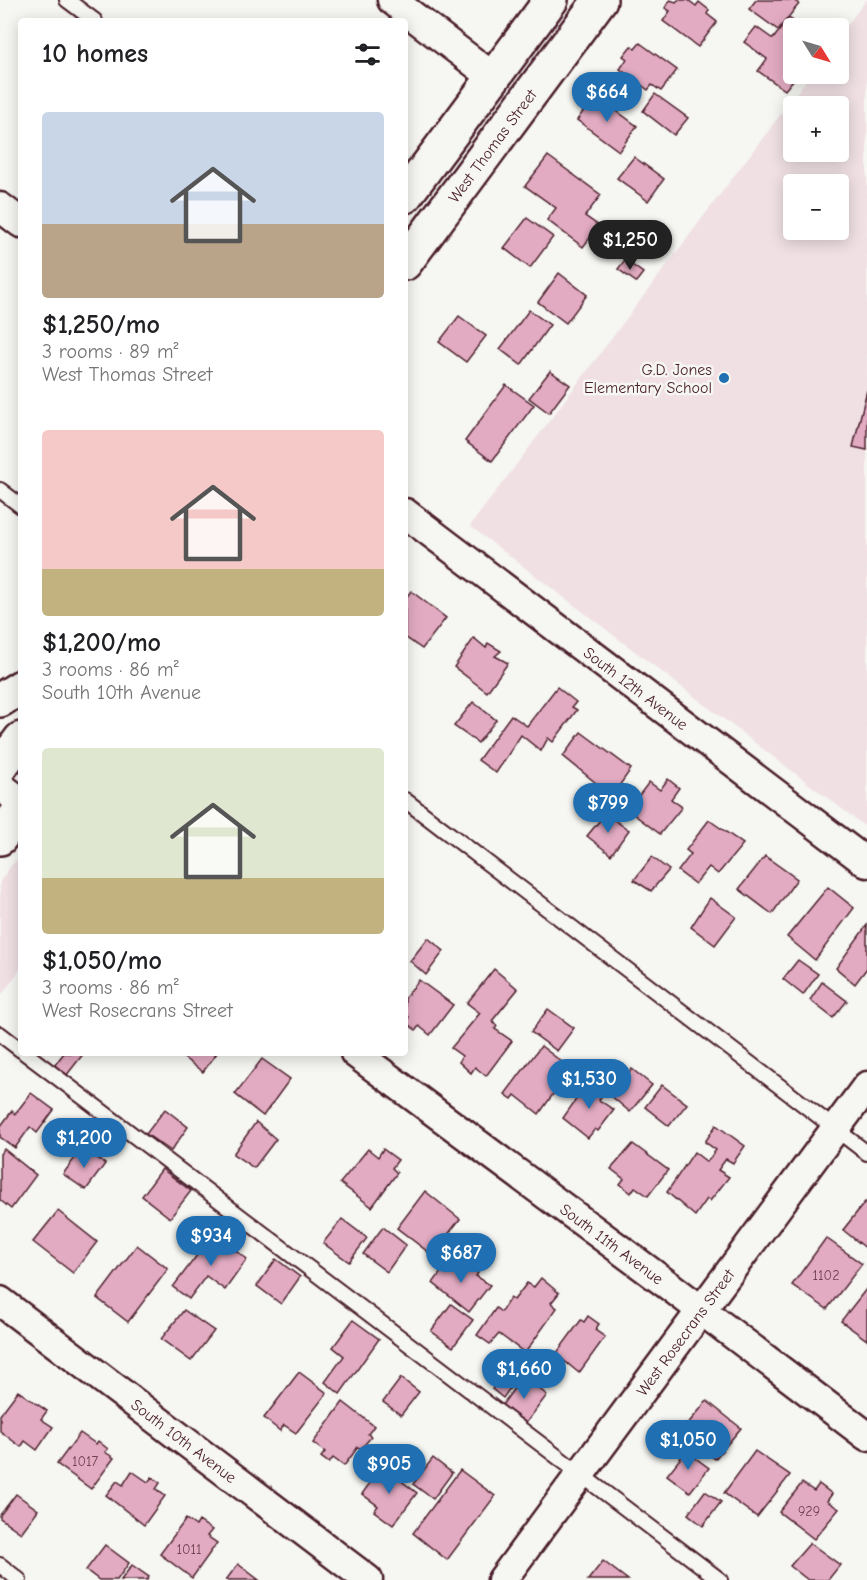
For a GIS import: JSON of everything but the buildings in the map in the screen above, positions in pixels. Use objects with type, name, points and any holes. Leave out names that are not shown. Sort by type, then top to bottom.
[{"type":"main road","points":[[408,192],[551,0]]},
{"type":"main road","name":"West Thomas Street","points":[[408,259],[600,0]]},
{"type":"main road","points":[[0,700],[18,689]]},
{"type":"main road","points":[[0,767],[18,743]]},
{"type":"main road","points":[[0,838],[18,813]]},
{"type":"street","points":[[392,0],[493,77]]},
{"type":"street","points":[[0,207],[18,221]]},
{"type":"street","name":"South 12th Avenue","points":[[408,515],[867,863]]},
{"type":"street","points":[[0,786],[18,799]]},
{"type":"street","name":"South 11th Avenue","points":[[360,1056],[867,1436]]},
{"type":"street","name":"West Rosecrans Street","points":[[502,1580],[867,1086]]},
{"type":"street","name":"South 10th Avenue","points":[[0,1301],[368,1580]]},
{"type":"lane","points":[[67,0],[91,18]]},
{"type":"lane","points":[[0,490],[18,504]]},
{"type":"lane","points":[[408,802],[867,1153]]},
{"type":"lane","points":[[0,1034],[18,1048]]},
{"type":"lane","points":[[29,1056],[720,1580]]},
{"type":"lane","points":[[0,1565],[19,1580]]},
{"type":"shaded area","name":"G.D. Jones Elementary School","points":[[867,0],[867,828],[470,526],[783,111],[783,162],[849,162],[849,96],[794,96],[803,84],[849,84],[849,23]]},
{"type":"shaded area","points":[[18,859],[18,972],[0,997],[0,881]]},
{"type":"place","name":"G.D. Jones Elementary School","points":[[724,378]]}]
